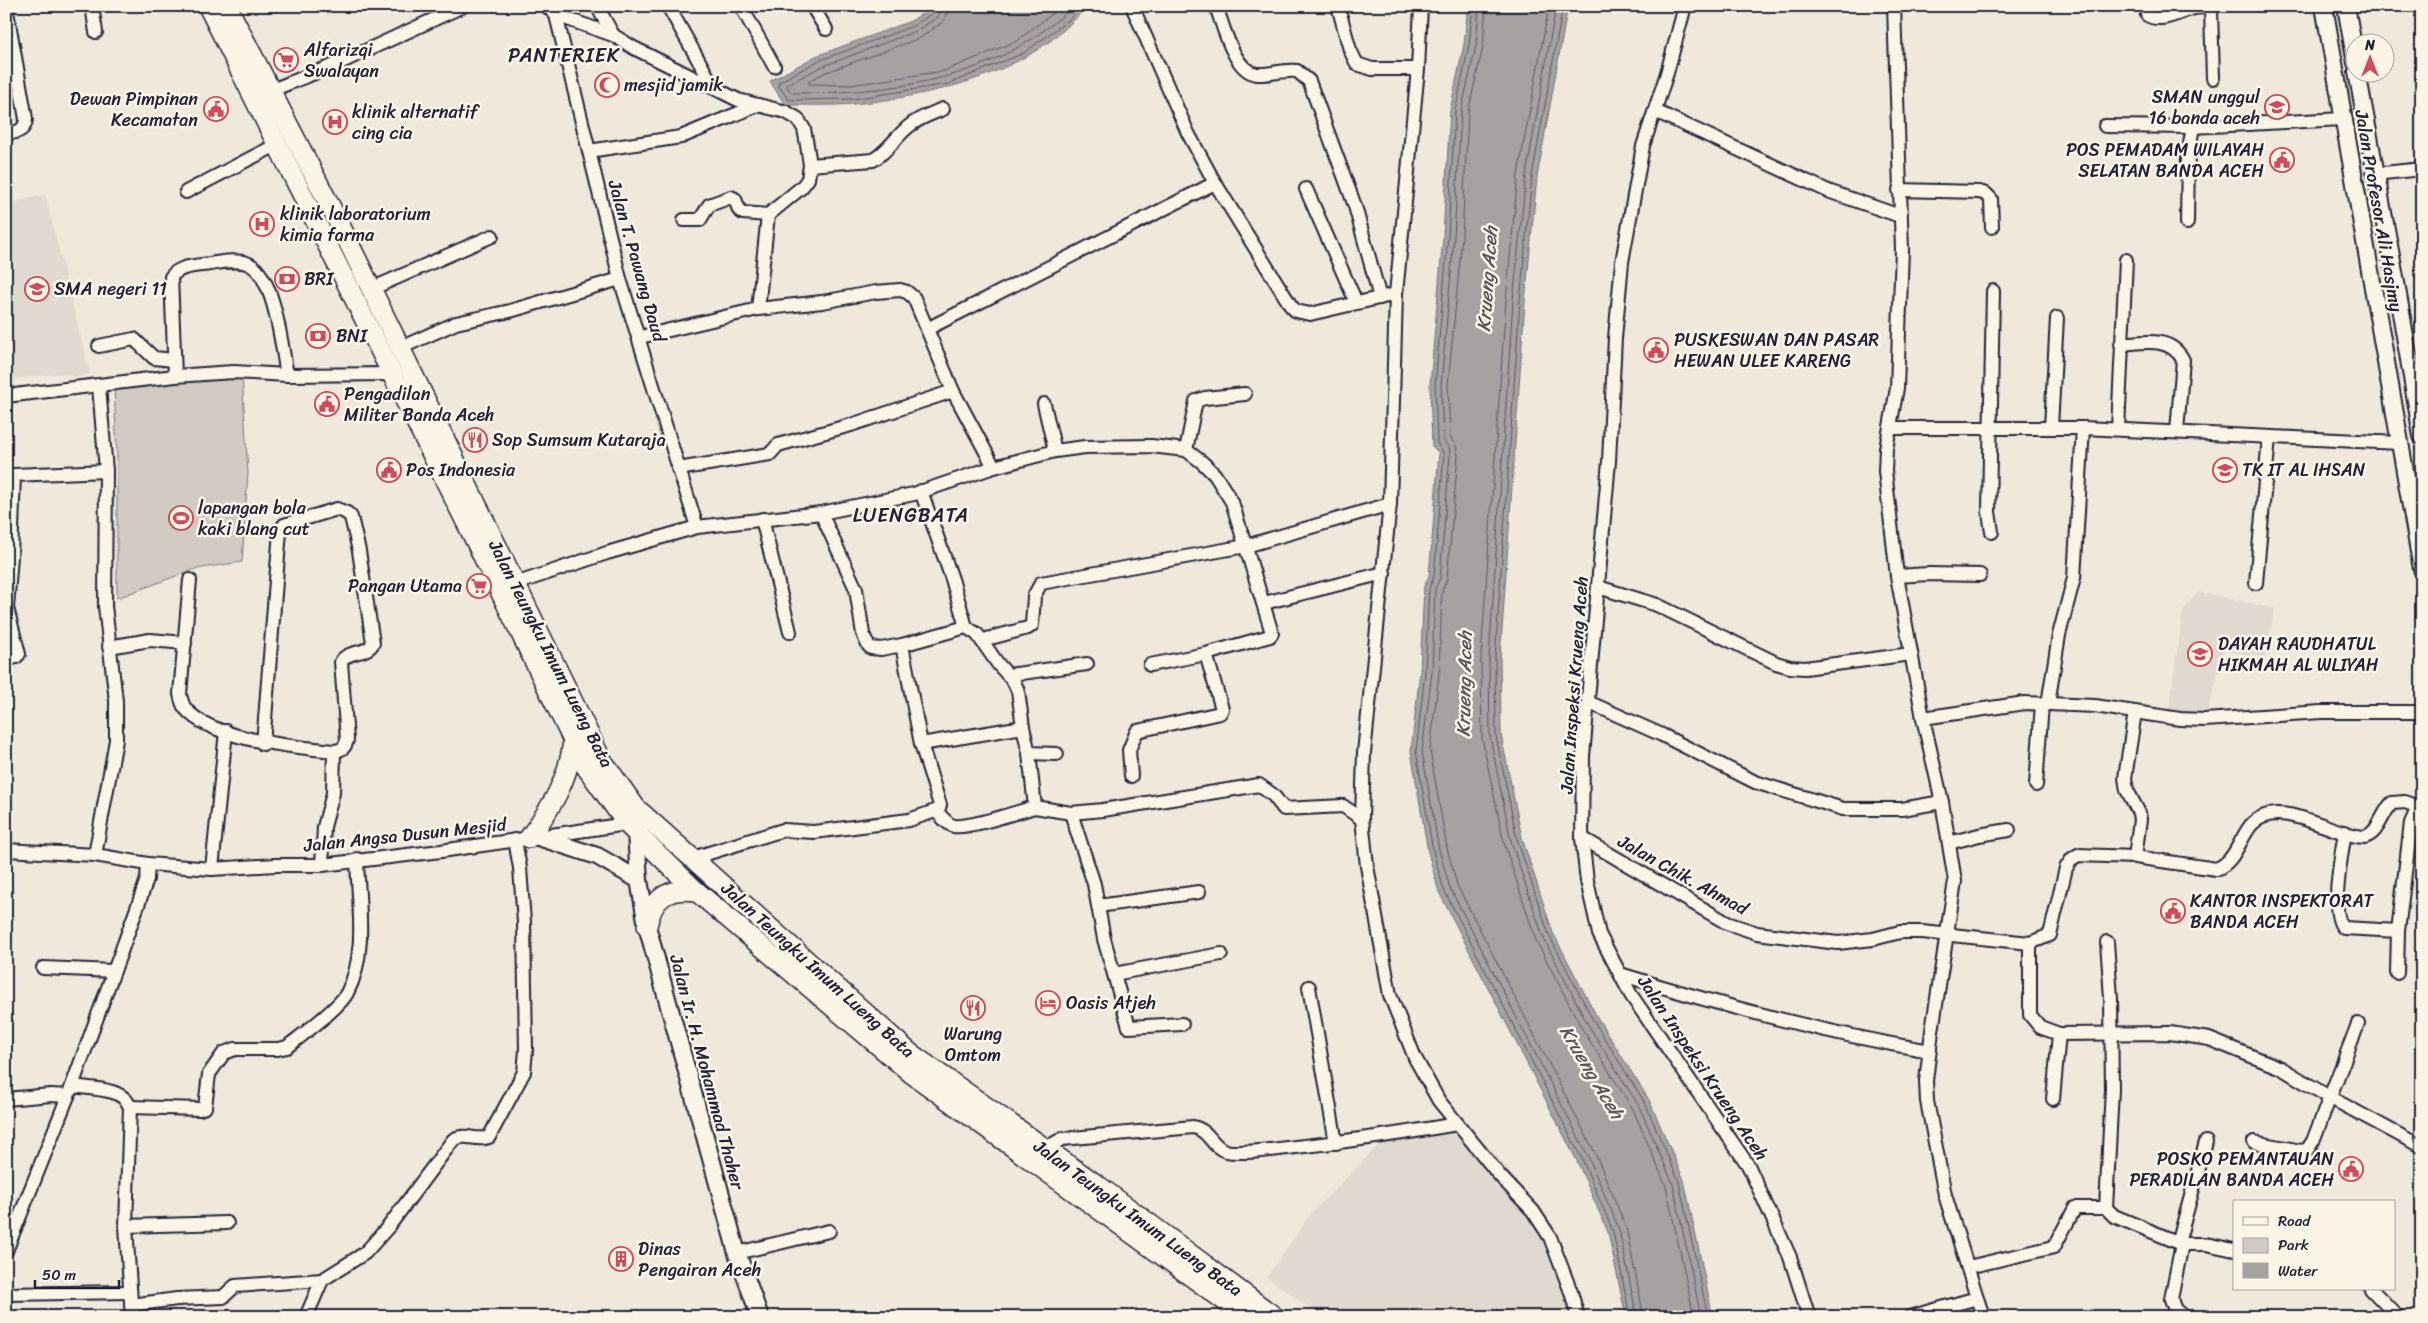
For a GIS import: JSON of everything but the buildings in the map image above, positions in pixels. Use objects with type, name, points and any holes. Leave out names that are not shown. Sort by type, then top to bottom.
[{"type":"highway","name":"Jalan Teungku Imum Lueng Bata","points":[[208,6],[392,374],[484,539],[515,584],[601,760],[636,808],[693,858],[872,1029],[911,1073],[1247,1317]]},
{"type":"highway","name":"Jalan Teungku Imum Lueng Bata","points":[[227,6],[272,90],[400,348],[586,766],[632,828],[696,891],[872,1029],[1100,1187],[1276,1317]]},
{"type":"highway","points":[[527,838],[545,817],[561,789],[571,764],[574,741]]},
{"type":"highway","points":[[647,926],[649,914],[656,902],[669,891],[679,889],[696,891]]},
{"type":"main road","name":"Jalan Profesor Ali Hasjmy","points":[[2324,6],[2360,224],[2422,569]]},
{"type":"main road","points":[[2346,6],[2351,32]]},
{"type":"main road","name":"Jalan Profesor Ali Hasjmy","points":[[2359,82],[2383,219],[2417,372],[2422,435]]},
{"type":"main road","points":[[2360,224],[2383,219]]},
{"type":"main road","name":"Jalan Ir. H. Mohammad Thaher","points":[[632,828],[647,926],[736,1253],[760,1317]]},
{"type":"main road","points":[[527,838],[597,856],[639,880]]},
{"type":"street","points":[[6,6],[26,118],[24,127],[21,130],[6,133]]},
{"type":"street","points":[[92,6],[96,32]]},
{"type":"street","points":[[272,90],[337,64],[463,6]]},
{"type":"street","points":[[597,6],[612,34]]},
{"type":"street","points":[[668,6],[713,86]]},
{"type":"street","points":[[741,6],[774,66]]},
{"type":"street","points":[[812,6],[826,30]]},
{"type":"street","points":[[1132,6],[1188,133],[1215,183],[1296,311],[1310,314],[1396,294]]},
{"type":"street","points":[[1216,6],[1236,59],[1244,68],[1257,74],[1297,71],[1302,73],[1309,81],[1355,206],[1380,298]]},
{"type":"street","points":[[1338,6],[1350,50],[1357,64],[1372,68],[1418,70]]},
{"type":"street","points":[[1421,6],[1418,70],[1396,294],[1390,504],[1364,753],[1362,818],[1375,923],[1390,995],[1414,1058],[1438,1101],[1500,1176],[1533,1211],[1550,1237],[1572,1292],[1578,1317]]},
{"type":"street","name":"Jalan Inspeksi Krueng Aceh","points":[[1685,6],[1638,171],[1622,262],[1615,338],[1610,461],[1583,756],[1582,838],[1587,881],[1599,934],[1632,994],[1748,1165],[1790,1257],[1809,1317]]},
{"type":"street","points":[[1894,6],[1902,250],[1897,388],[1885,471],[1897,576],[1923,718],[1942,802],[1955,881],[1926,1081],[1929,1121],[1945,1195],[1983,1317]]},
{"type":"street","points":[[2147,6],[2147,15],[2155,18],[2170,16],[2203,6],[2210,9],[2213,78]]},
{"type":"street","points":[[551,10],[612,34],[634,48],[738,100],[786,112],[798,119],[804,129],[810,165],[806,183],[768,215],[758,309]]},
{"type":"street","name":"Jalan T. Pawang Daud","points":[[551,10],[589,151],[620,279],[640,337],[678,469],[697,527]]},
{"type":"street","points":[[589,151],[681,137],[758,106]]},
{"type":"street","points":[[810,165],[873,160],[881,156],[908,127],[922,118],[943,109]]},
{"type":"street","points":[[1654,111],[1828,191],[1900,216]]},
{"type":"street","points":[[2105,126],[2193,127],[2343,119]]},
{"type":"street","points":[[2187,223],[2188,155],[2193,127]]},
{"type":"street","points":[[186,192],[278,144]]},
{"type":"street","points":[[2374,174],[2422,169]]},
{"type":"street","points":[[927,329],[1215,183]]},
{"type":"street","points":[[1306,190],[1356,302]]},
{"type":"street","points":[[1899,190],[1979,192],[1986,194],[1991,199],[1992,227]]},
{"type":"street","points":[[684,220],[700,220],[709,205],[731,198],[735,199],[739,210],[743,213],[768,215]]},
{"type":"street","points":[[371,289],[492,236]]},
{"type":"street","points":[[2118,429],[2126,260]]},
{"type":"street","points":[[175,376],[171,277],[179,270],[191,267],[239,262],[247,263],[259,272],[270,297],[278,319],[286,375]]},
{"type":"street","points":[[400,348],[456,323],[510,311],[620,279]]},
{"type":"street","points":[[640,337],[758,309],[822,302],[876,292],[900,290],[907,292],[914,298],[953,391],[994,467]]},
{"type":"street","points":[[1992,532],[1989,512],[1993,291]]},
{"type":"street","points":[[2051,427],[2057,318]]},
{"type":"street","points":[[99,346],[134,339],[154,358],[174,360]]},
{"type":"street","points":[[2121,344],[2165,343],[2179,352],[2183,360],[2177,431]]},
{"type":"street","points":[[6,396],[175,376],[233,372],[286,375],[392,374]]},
{"type":"street","points":[[96,855],[116,740],[116,702],[105,606],[106,471],[99,386]]},
{"type":"street","points":[[678,469],[770,454],[778,445],[851,425],[953,391]]},
{"type":"street","points":[[1186,450],[1196,401],[1205,398],[1245,394]]},
{"type":"street","points":[[1044,404],[1055,451]]},
{"type":"street","points":[[1890,428],[1992,429],[2051,427],[2177,431],[2399,443]]},
{"type":"street","points":[[2036,784],[2045,704],[2059,635],[2074,578],[2083,428]]},
{"type":"street","points":[[2256,583],[2269,437]]},
{"type":"street","points":[[515,584],[607,553],[697,527],[821,513],[921,492],[994,467],[1055,451],[1116,445],[1186,450],[1215,475],[1232,502],[1273,630],[1270,636],[1206,654],[1150,665]]},
{"type":"street","points":[[6,660],[19,654],[8,620],[7,608],[14,475],[106,471]]},
{"type":"street","points":[[921,492],[952,579],[966,627],[977,634],[982,640],[1018,691],[1023,728],[1029,753],[1035,807]]},
{"type":"street","points":[[982,640],[1028,628],[1032,625],[1034,596],[1041,583],[1246,546],[1390,504]]},
{"type":"street","points":[[190,580],[180,694],[183,706],[195,718],[263,744],[334,752],[345,747],[347,740],[341,662],[348,654],[367,649],[372,643],[359,551],[352,518],[347,513],[337,509],[284,525],[280,531],[263,744]]},
{"type":"street","points":[[821,513],[856,589],[863,634],[871,648],[881,650],[966,627]]},
{"type":"street","points":[[762,519],[790,632]]},
{"type":"street","points":[[1264,603],[1384,573]]},
{"type":"street","points":[[1897,576],[1929,574],[1980,575]]},
{"type":"street","points":[[1598,587],[1657,605],[1776,663],[1790,667],[1805,668],[1911,654]]},
{"type":"street","points":[[109,647],[150,640],[185,643]]},
{"type":"street","points":[[693,858],[783,830],[814,832],[909,820],[936,811],[940,805],[921,744],[902,645]]},
{"type":"street","points":[[1131,776],[1129,750],[1137,731],[1220,713],[1222,709],[1206,654]]},
{"type":"street","points":[[1008,675],[1087,664]]},
{"type":"street","points":[[1588,702],[1662,735],[1754,782],[1843,810],[1902,809],[1942,802]]},
{"type":"street","points":[[1923,718],[2025,703],[2095,706],[2180,719],[2205,720],[2321,712],[2422,712]]},
{"type":"street","points":[[2135,712],[2125,778],[2127,790],[2139,813],[2140,820],[2135,857]]},
{"type":"street","points":[[921,744],[1023,728]]},
{"type":"street","points":[[212,869],[226,731]]},
{"type":"street","points":[[322,865],[324,827],[333,793],[334,752]]},
{"type":"street","points":[[1029,753],[1057,754]]},
{"type":"street","points":[[936,811],[951,825],[956,826],[980,822],[1035,807],[1071,813],[1132,807],[1259,785],[1273,795],[1284,808],[1343,806],[1362,818]]},
{"type":"street","points":[[2422,810],[2405,802],[2395,802],[2389,805],[2374,832],[2369,836],[2359,837],[2279,813],[2253,823],[2228,863],[2216,869],[2135,857],[2078,855],[2072,859],[2063,881],[2050,935],[2030,943],[2030,1015],[2040,1027],[2059,1034],[2170,1033],[2209,1039],[2281,1068],[2329,1098],[2422,1147]]},
{"type":"street","points":[[2396,973],[2398,931],[2411,823],[2415,814],[2422,810]]},
{"type":"street","points":[[1071,813],[1094,884],[1114,974],[1130,1027],[1182,1024]]},
{"type":"street","name":"Jalan Angsa Dusun Mesjid","points":[[6,850],[96,855],[148,864],[212,869],[275,865],[322,865],[527,838],[632,828]]},
{"type":"street","points":[[1949,843],[1978,834],[2009,830]]},
{"type":"street","points":[[2345,832],[2338,891],[2340,924],[2344,928],[2398,931]]},
{"type":"street","points":[[6,1099],[51,1095],[70,1091],[118,1093],[125,1098],[130,1107],[126,1226],[132,1311],[177,1299],[223,1296],[236,1286],[322,1280],[365,1253],[389,1226],[453,1140],[464,1135],[483,1139],[490,1137],[524,1072],[526,1050],[524,922],[520,868],[527,838]]},
{"type":"street","name":"Jalan Chik. Ahmad","points":[[1582,838],[1727,923],[1758,933],[1838,943],[1873,939],[1900,932],[1948,934],[2030,943]]},
{"type":"street","points":[[130,1107],[200,1109],[205,1107],[209,1074],[224,1053],[235,1049],[278,1049],[287,1047],[335,1009],[347,993],[360,944],[357,859]]},
{"type":"street","points":[[6,1251],[70,1091],[114,972],[144,886],[148,864]]},
{"type":"street","points":[[1098,906],[1199,892]]},
{"type":"street","points":[[2106,1208],[2112,1089],[2111,998],[2107,942]]},
{"type":"street","points":[[1114,974],[1221,954]]},
{"type":"street","points":[[43,968],[114,972]]},
{"type":"street","points":[[1620,974],[1721,1004],[1855,1038],[1930,1051]]},
{"type":"street","points":[[1309,987],[1336,1143]]},
{"type":"street","points":[[2254,1142],[2306,1151],[2313,1141],[2358,1024]]},
{"type":"street","points":[[2053,1099],[2059,1034]]},
{"type":"street","points":[[1044,1149],[1062,1139],[1193,1127],[1205,1131],[1215,1144],[1225,1151],[1266,1150],[1336,1143],[1457,1124]]},
{"type":"street","points":[[2184,1317],[2175,1310],[2171,1300],[2180,1243],[2206,1142]]},
{"type":"street","points":[[1968,1267],[2054,1246],[2075,1208],[2106,1208],[2114,1216],[2180,1243],[2206,1244],[2233,1250]]},
{"type":"street","points":[[126,1226],[227,1224]]},
{"type":"street","points":[[736,1253],[829,1232]]},
{"type":"street","points":[[306,1317],[322,1280]]},
{"type":"street","points":[[2372,1290],[2398,1317]]},
{"type":"street","points":[[6,1294],[130,1292]]},
{"type":"street","points":[[1910,1317],[1977,1298]]},
{"type":"shaded area","name":"SMA negeri 11","points":[[45,195],[90,374],[73,378],[68,374],[54,374],[6,380],[6,204]]},
{"type":"shaded area","name":"DAYAH RAUDHATUL HIKMAH AL WLIYAH","points":[[2198,592],[2275,609],[2265,657],[2224,651],[2206,717],[2168,715],[2183,611]]},
{"type":"shaded area","points":[[1461,1117],[1507,1168],[1554,1234],[1585,1317],[1323,1317],[1267,1277],[1312,1212],[1398,1126]]},
{"type":"green space","name":"lapangan bola kaki blang cut","points":[[242,375],[248,473],[242,562],[195,569],[117,598],[117,457],[114,385]]},
{"type":"water","points":[[934,6],[1086,6],[1065,29],[1039,48],[1011,64],[980,77],[916,95],[853,104],[785,105],[770,81],[816,56],[911,21]]},
{"type":"water","name":"Krueng Aceh","points":[[1468,6],[1568,6],[1537,177],[1525,301],[1500,658],[1501,735],[1522,838],[1553,933],[1597,1017],[1649,1100],[1684,1180],[1713,1317],[1626,1317],[1608,1232],[1577,1161],[1439,892],[1428,852],[1411,751],[1420,672],[1424,586],[1429,576],[1439,453],[1432,446],[1430,385],[1443,237],[1450,110],[1464,44]]},
{"type":"place","name":"Alfarizqi Swalayan","points":[[286,60]]},
{"type":"place","name":"mesjid jamik","points":[[607,85]]},
{"type":"place","name":"SMAN unggul 16 banda aceh","points":[[2277,107]]},
{"type":"place","name":"Dewan Pimpinan Kecamatan","points":[[216,109]]},
{"type":"place","name":"klinik alternatif cing cia","points":[[335,122]]},
{"type":"place","name":"POS PEMADAM WILAYAH SELATAN BANDA ACEH","points":[[2282,160]]},
{"type":"place","name":"klinik laboratorium kimia farma","points":[[262,224]]},
{"type":"place","name":"BRI","points":[[287,279]]},
{"type":"place","name":"SMA negeri 11","points":[[37,289]]},
{"type":"place","name":"BNI","points":[[318,336]]},
{"type":"place","name":"PUSKESWAN DAN PASAR HEWAN ULEE KARENG","points":[[1656,350]]},
{"type":"place","name":"Pengadilan Militer Banda Aceh","points":[[327,404]]},
{"type":"place","name":"Sop Sumsum Kutaraja","points":[[475,440]]},
{"type":"place","name":"Pos Indonesia","points":[[389,470]]},
{"type":"place","name":"TK IT AL IHSAN","points":[[2225,470]]},
{"type":"place","name":"lapangan bola kaki blang cut","points":[[181,518]]},
{"type":"place","name":"Pangan Utama","points":[[479,586]]},
{"type":"place","name":"DAYAH RAUDHATUL HIKMAH AL WLIYAH","points":[[2200,654]]},
{"type":"place","name":"KANTOR INSPEKTORAT BANDA ACEH","points":[[2173,911]]},
{"type":"place","name":"Oasis Atjeh","points":[[1048,1003]]},
{"type":"place","name":"Warung Omtom","points":[[973,1008]]},
{"type":"place","name":"POSKO PEMANTAUAN PERADILAN BANDA ACEH","points":[[2351,1169]]},
{"type":"place","name":"Dinas Pengairan Aceh","points":[[621,1259]]},
{"type":"district","name":"PANTERIEK","points":[[564,55]]},
{"type":"district","name":"LUENGBATA","points":[[911,515]]}]
